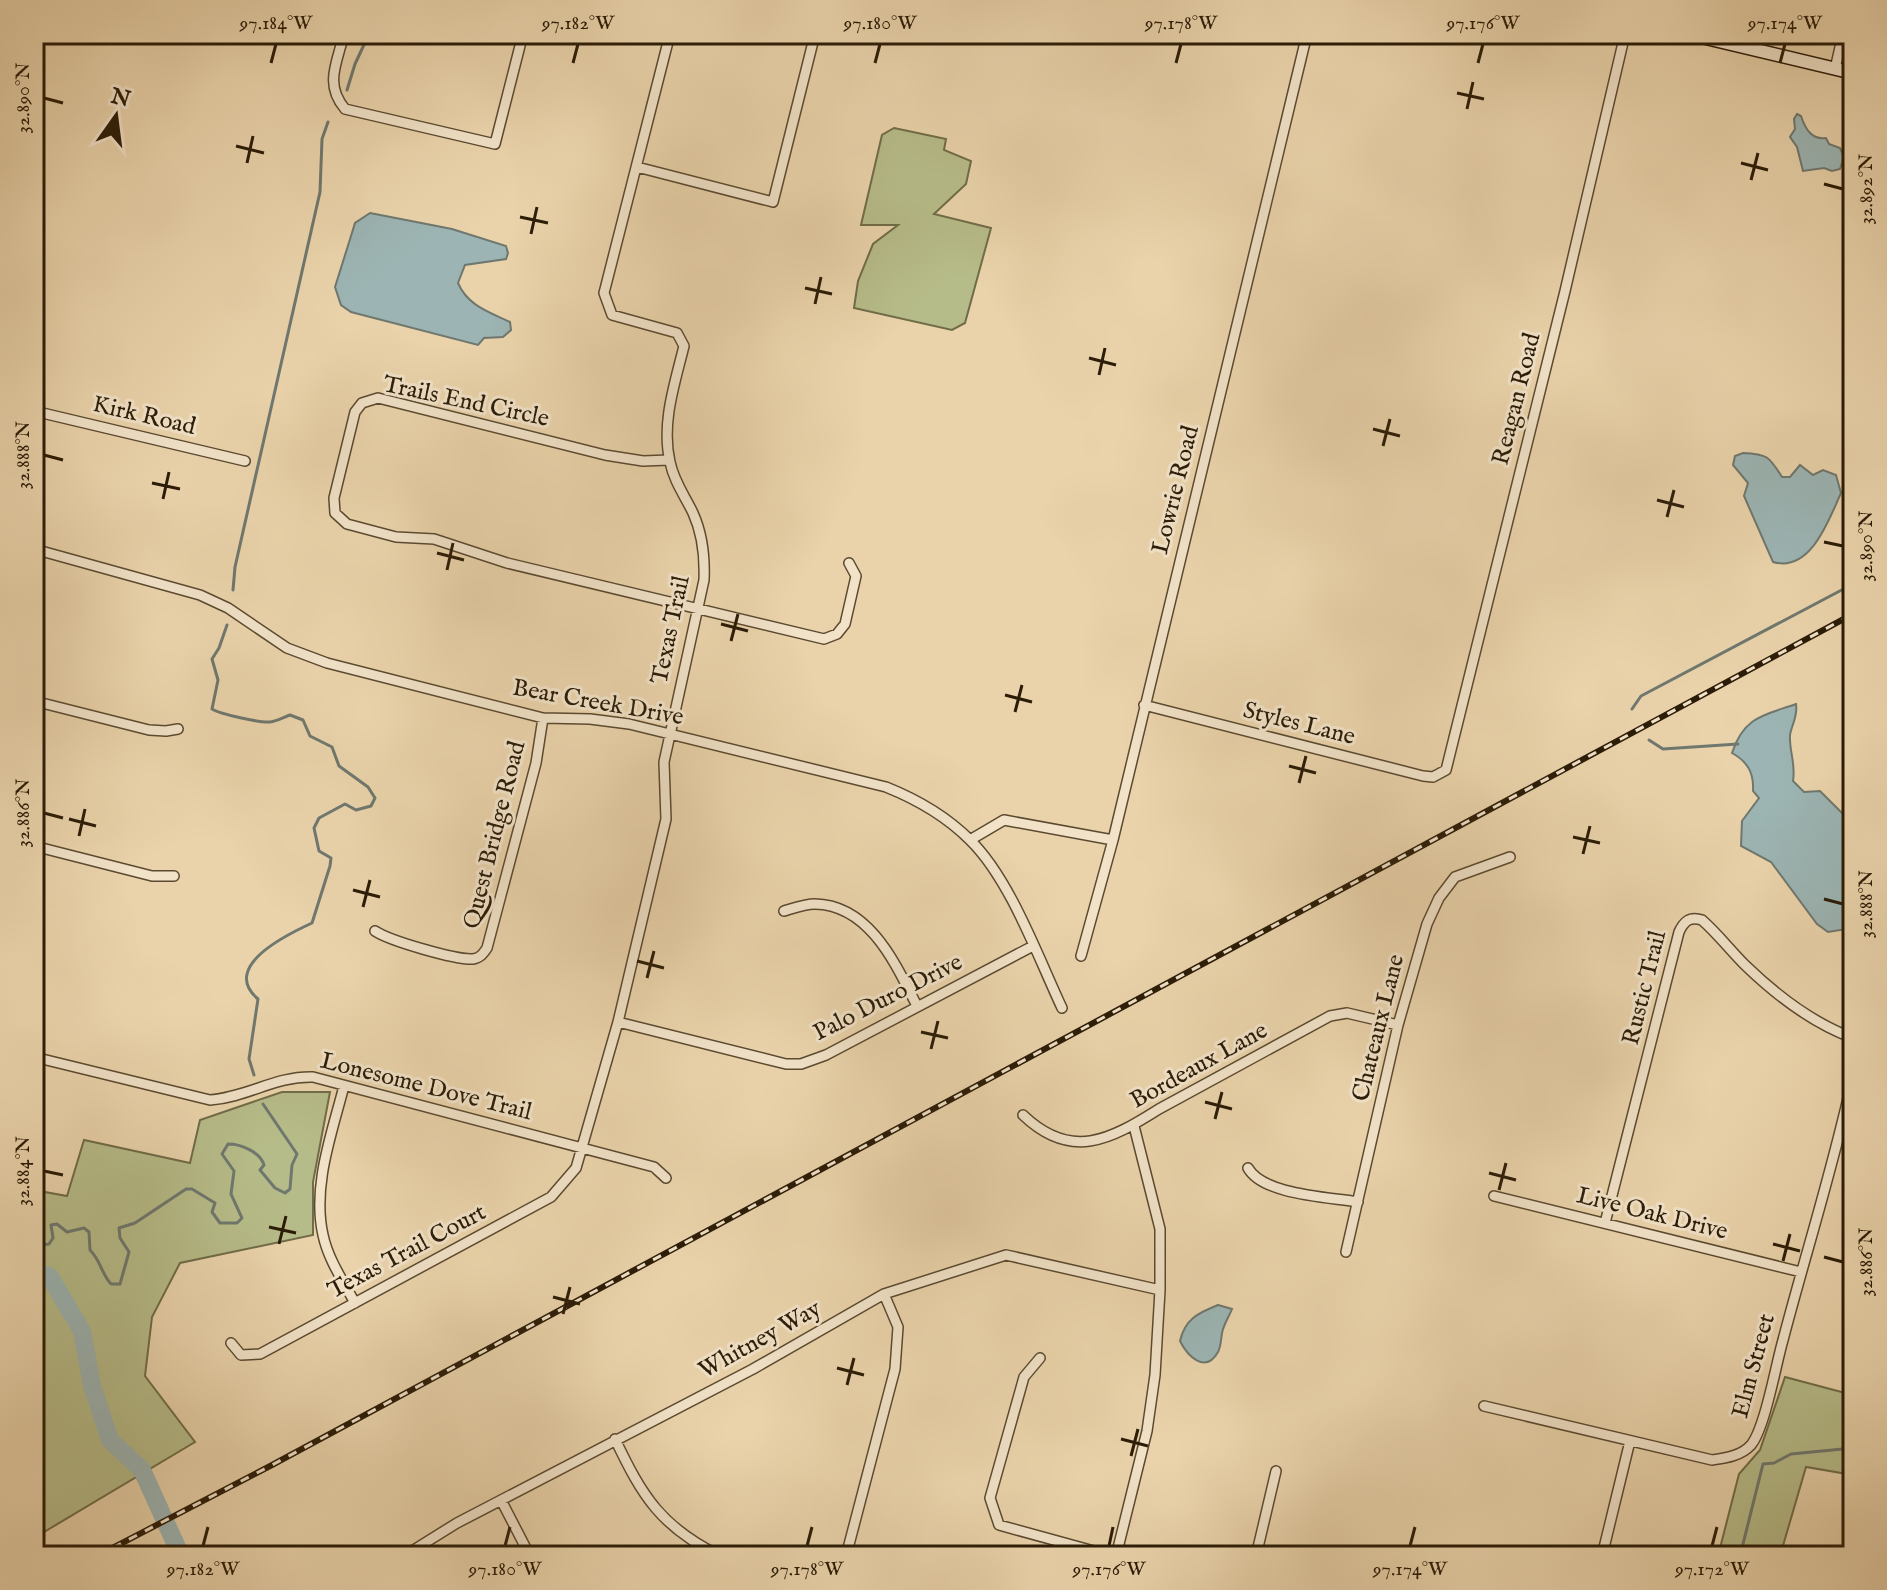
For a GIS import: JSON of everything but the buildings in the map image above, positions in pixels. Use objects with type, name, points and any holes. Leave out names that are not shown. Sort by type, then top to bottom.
[{"type":"main road","points":[[1689,34],[1853,73]]},
{"type":"street","points":[[344,34],[332,81],[334,97],[345,109],[495,144],[523,34]]},
{"type":"street","name":"Texas Trail","points":[[581,1147],[618,1022],[666,819],[664,762],[704,580],[705,555],[696,523],[669,460],[669,405],[684,346],[677,333],[612,315],[604,293],[670,34]]},
{"type":"street","points":[[637,167],[773,202],[815,34]]},
{"type":"street","name":"Lowrie Road","points":[[1081,956],[1113,840],[1307,34]]},
{"type":"street","name":"Reagan Road","points":[[1443,772],[1449,760],[1558,322],[1625,34]]},
{"type":"street","points":[[1835,69],[1843,34]]},
{"type":"street","name":"Trails End Circle","points":[[669,460],[643,461],[605,455],[378,398],[362,403],[355,412],[334,498],[335,513],[347,524],[396,537],[434,539],[507,563],[699,609]]},
{"type":"street","name":"Kirk Road","points":[[34,411],[245,461]]},
{"type":"street","name":"Bear Creek Drive","points":[[34,549],[200,595],[228,608],[287,648],[315,660],[543,718],[609,721],[886,787],[923,805],[970,840],[1002,883],[1062,1008]]},
{"type":"street","points":[[699,609],[824,639],[837,634],[845,624],[856,576],[849,563]]},
{"type":"street","points":[[34,701],[149,730],[178,729]]},
{"type":"street","name":"Styles Lane","points":[[1144,705],[1423,776],[1433,777],[1443,772]]},
{"type":"street","name":"Quest Bridge Road","points":[[375,931],[391,939],[463,958],[477,958],[487,948],[536,763],[543,718]]},
{"type":"street","points":[[970,840],[1004,820],[1113,840]]},
{"type":"street","points":[[34,846],[152,876],[174,876]]},
{"type":"street","name":"Chateaux Lane","points":[[1346,1252],[1398,1025],[1427,924],[1439,898],[1455,877],[1510,857]]},
{"type":"street","points":[[784,911],[818,904],[847,913],[859,921],[883,945],[917,1006]]},
{"type":"street","name":"Rustic Trail","points":[[1605,1223],[1679,932],[1687,920],[1702,920],[1745,965],[1776,991],[1822,1025],[1853,1038]]},
{"type":"street","name":"Palo Duro Drive","points":[[618,1022],[767,1060],[801,1064],[826,1055],[1033,946]]},
{"type":"street","name":"Bordeaux Lane","points":[[1023,1115],[1053,1137],[1074,1142],[1099,1140],[1134,1126],[1159,1109],[1330,1016],[1347,1013],[1398,1025]]},
{"type":"street","name":"Lonesome Dove Trail","points":[[34,1057],[210,1100],[230,1099],[293,1077],[313,1077],[654,1167],[666,1178]]},
{"type":"street","name":"Elm Street","points":[[1484,1406],[1712,1460],[1734,1456],[1750,1446],[1762,1420],[1836,1156],[1853,1076]]},
{"type":"street","points":[[344,1086],[330,1139],[319,1207],[323,1236],[331,1258],[355,1303]]},
{"type":"street","points":[[1040,1358],[1024,1377],[990,1498],[999,1525],[1114,1556],[1147,1431],[1155,1375],[1160,1290],[1160,1229],[1134,1126]]},
{"type":"street","name":"Texas Trail Court","points":[[231,1343],[241,1355],[260,1354],[551,1197],[576,1168],[581,1147]]},
{"type":"street","points":[[1248,1168],[1258,1181],[1275,1188],[1358,1202]]},
{"type":"street","name":"Live Oak Drive","points":[[1494,1196],[1801,1272]]},
{"type":"street","name":"Whitney Way","points":[[404,1556],[457,1523],[753,1369],[884,1294],[1006,1255],[1160,1290]]},
{"type":"street","points":[[846,1556],[895,1369],[898,1327],[884,1294]]},
{"type":"street","points":[[615,1439],[650,1504],[695,1544],[720,1556]]},
{"type":"street","points":[[1602,1556],[1630,1441]]},
{"type":"street","points":[[1256,1556],[1276,1471]]},
{"type":"street","points":[[501,1500],[530,1556]]},
{"type":"green space","points":[[894,128],[946,139],[944,150],[971,161],[966,184],[934,214],[991,228],[965,323],[952,330],[854,308],[858,281],[873,244],[898,225],[861,225],[882,135]]},
{"type":"green space","points":[[282,1092],[330,1092],[313,1182],[313,1235],[180,1263],[152,1317],[145,1376],[195,1442],[34,1538],[34,1190],[67,1196],[84,1140],[190,1163],[200,1120]]},
{"type":"green space","points":[[1785,1377],[1853,1395],[1853,1475],[1806,1467],[1780,1556],[1718,1556],[1739,1474],[1760,1450]]},
{"type":"water","points":[[1797,114],[1813,135],[1826,138],[1829,144],[1840,148],[1844,157],[1840,169],[1803,171],[1797,147],[1790,137],[1795,129]]},
{"type":"water","points":[[370,213],[452,229],[506,246],[506,259],[465,265],[458,283],[473,303],[510,322],[511,330],[503,337],[484,338],[478,345],[351,312],[341,305],[335,287],[355,223]]},
{"type":"water","points":[[1743,453],[1767,458],[1782,477],[1790,477],[1800,465],[1813,475],[1823,470],[1836,475],[1841,493],[1831,516],[1817,541],[1798,560],[1773,562],[1744,496],[1748,483],[1733,465],[1735,456]]},
{"type":"water","points":[[1796,704],[1790,735],[1793,781],[1804,792],[1820,791],[1853,824],[1853,928],[1828,932],[1817,924],[1771,862],[1741,846],[1742,821],[1759,798],[1753,791],[1749,769],[1732,753],[1749,724]]},
{"type":"water","points":[[1218,1305],[1232,1309],[1218,1352],[1213,1359],[1202,1362],[1192,1357],[1180,1341],[1185,1327],[1193,1318]]},
{"type":"waterway","points":[[347,90],[369,34]]},
{"type":"waterway","points":[[233,590],[235,567],[320,192],[322,139],[328,122]]},
{"type":"waterway","points":[[1632,709],[1641,696],[1853,584]]},
{"type":"waterway","points":[[227,625],[212,659],[218,680],[212,709],[258,721],[270,722],[290,715],[303,720],[310,736],[332,747],[339,766],[368,787],[375,798],[371,806],[356,810],[345,804],[319,818],[314,828],[319,851],[331,858],[312,923],[273,944],[252,964],[247,975],[248,987],[258,999],[249,1059],[254,1075]]},
{"type":"waterway","points":[[1649,740],[1663,749],[1738,744]]},
{"type":"waterway","points":[[34,1240],[41,1245],[49,1244],[53,1238],[51,1225],[57,1224],[67,1232],[84,1228],[89,1232],[90,1250],[108,1280],[111,1284],[120,1284],[129,1252],[120,1238],[119,1228],[135,1223],[186,1189],[192,1189],[215,1203],[212,1212],[220,1223],[237,1223],[242,1218],[231,1194],[234,1171],[222,1154],[228,1144],[244,1147],[262,1160],[264,1165],[260,1170],[275,1188],[285,1193],[290,1189],[292,1165],[297,1154],[263,1104]]},
{"type":"waterway","points":[[34,1270],[50,1277],[82,1331],[92,1386],[110,1440],[142,1470],[181,1556]]},
{"type":"waterway","points":[[1740,1556],[1763,1464],[1774,1463],[1791,1454],[1853,1448]]},
{"type":"railway","points":[[97,1556],[272,1465],[1853,614]]}]
